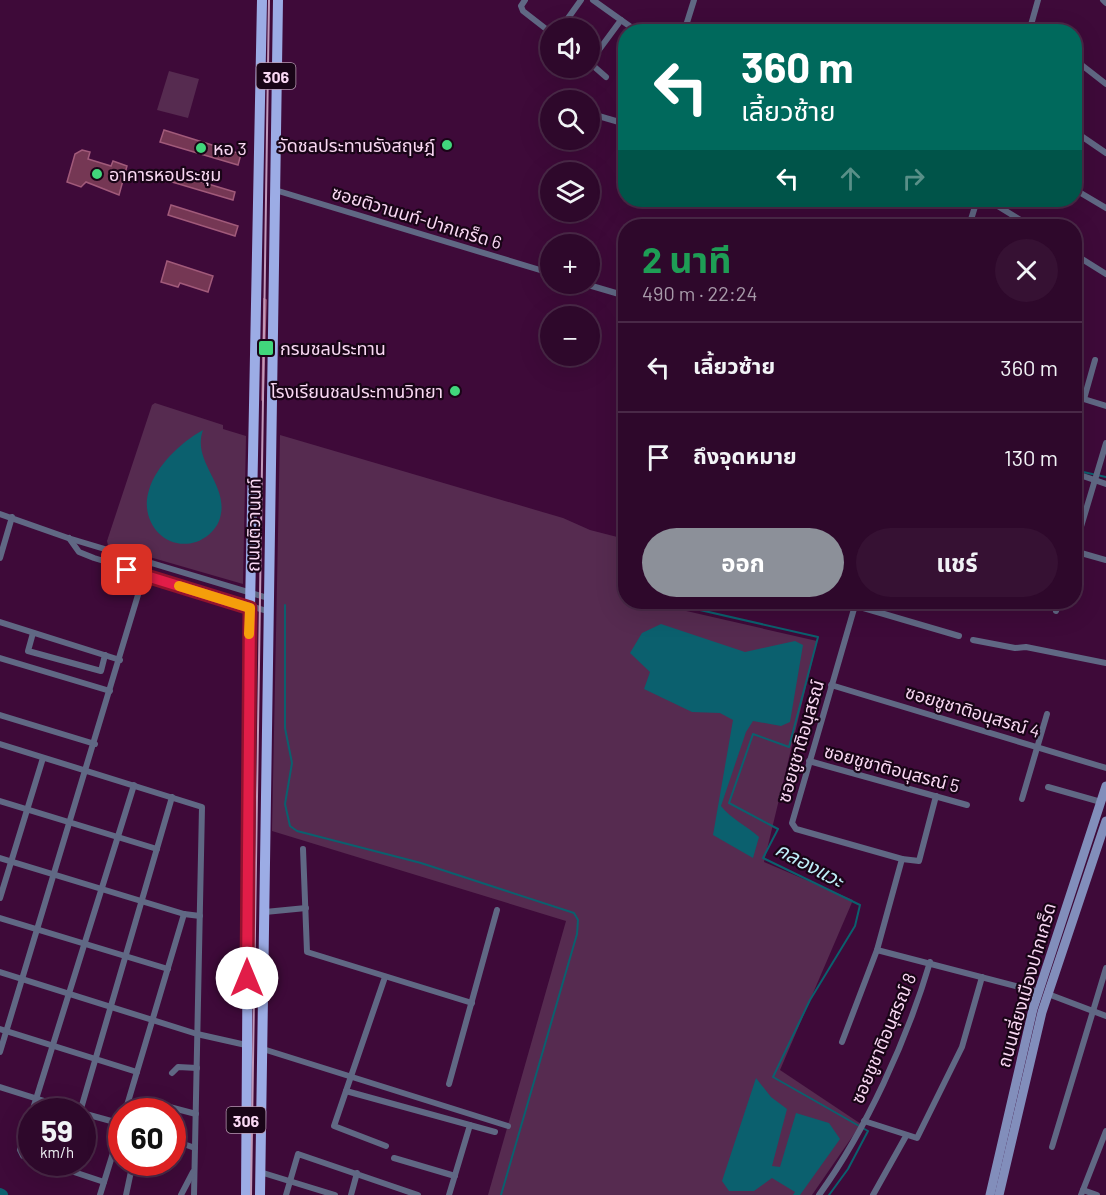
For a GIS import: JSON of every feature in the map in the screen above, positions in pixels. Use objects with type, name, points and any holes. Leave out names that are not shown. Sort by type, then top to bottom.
[{"type":"main road","name":"ถนนติวานนท์","points":[[246,1195],[250,608],[262,0]]},
{"type":"main road","name":"ถนนติวานนท์","points":[[260,1195],[278,0]]},
{"type":"main road","points":[[261,52],[277,54]]},
{"type":"main road","points":[[259,152],[275,153]]},
{"type":"main road","name":"ถนนเลี่ยงเมืองปากเกร็ด","points":[[990,1195],[1043,993],[1106,786]]},
{"type":"main road","name":"ถนนเลี่ยงเมืองปากเกร็ด","points":[[999,1195],[1043,993],[1106,821]]},
{"type":"main road","points":[[246,1045],[263,1049]]},
{"type":"street","points":[[525,0],[521,6],[523,11],[540,24]]},
{"type":"street","points":[[568,18],[581,0]]},
{"type":"street","points":[[593,0],[627,24]]},
{"type":"street","points":[[686,24],[694,0]]},
{"type":"street","points":[[1031,24],[1038,0]]},
{"type":"street","points":[[618,24],[621,20]]},
{"type":"street","points":[[600,48],[618,24]]},
{"type":"street","points":[[1082,65],[1106,84]]},
{"type":"street","points":[[600,71],[606,77]]},
{"type":"street","points":[[600,116],[618,122]]},
{"type":"street","points":[[1082,136],[1106,153]]},
{"type":"street","name":"ซอยติวานนท์-ปากเกร็ด 6","points":[[275,190],[540,270]]},
{"type":"street","points":[[1082,194],[1106,208]]},
{"type":"street","points":[[999,207],[1019,219]]},
{"type":"street","points":[[1082,259],[1106,274]]},
{"type":"street","points":[[600,288],[618,294]]},
{"type":"street","points":[[1095,360],[1084,399],[1106,406]]},
{"type":"street","points":[[1082,523],[1106,443]]},
{"type":"street","points":[[1082,475],[1106,484]]},
{"type":"street","points":[[0,514],[68,538],[268,598]]},
{"type":"street","points":[[0,557],[12,517]]},
{"type":"street","points":[[68,538],[79,552],[175,585],[267,611]]},
{"type":"street","points":[[1082,553],[1106,561]]},
{"type":"street","points":[[175,585],[179,570]]},
{"type":"street","points":[[0,1052],[3,1030],[38,928],[144,575]]},
{"type":"street","name":"ซอยชูชาติอนุสรณ์","points":[[853,609],[809,761],[793,827],[902,858]]},
{"type":"street","points":[[874,609],[959,636]]},
{"type":"street","points":[[0,622],[120,660]]},
{"type":"street","points":[[33,633],[28,651],[101,671],[105,655]]},
{"type":"street","points":[[973,640],[1015,648],[1026,647],[1106,663]]},
{"type":"street","points":[[0,658],[110,691]]},
{"type":"street","name":"ซอยชูชาติอนุสรณ์ 4","points":[[831,685],[1106,768]]},
{"type":"street","points":[[1022,799],[1047,714]]},
{"type":"street","points":[[0,715],[95,744]]},
{"type":"street","points":[[1,746],[134,784],[202,807],[194,1195]]},
{"type":"street","points":[[0,898],[43,758]]},
{"type":"street","name":"ซอยชูชาติอนุสรณ์ 5","points":[[809,761],[967,805]]},
{"type":"street","points":[[0,1087],[37,1098],[134,784]]},
{"type":"street","points":[[1048,787],[1101,802]]},
{"type":"street","points":[[842,1042],[877,950],[902,858],[919,861],[936,796]]},
{"type":"street","points":[[85,1098],[172,797]]},
{"type":"street","points":[[0,801],[157,849]]},
{"type":"street","points":[[303,849],[307,952],[472,1003]]},
{"type":"street","points":[[0,858],[184,914],[200,916]]},
{"type":"street","points":[[266,912],[306,908]]},
{"type":"street","points":[[449,1084],[497,910]]},
{"type":"street","points":[[129,1098],[184,914]]},
{"type":"street","points":[[0,918],[168,969]]},
{"type":"street","points":[[877,950],[1043,993],[1106,1016]]},
{"type":"street","name":"ซอยชูชาติอนุสรณ์ 8","points":[[819,1195],[842,1163],[862,1125],[918,1004],[930,962]]},
{"type":"street","points":[[1052,1147],[1106,968]]},
{"type":"street","points":[[0,972],[197,1034],[246,1045]]},
{"type":"street","points":[[385,977],[335,1128],[386,1146]]},
{"type":"street","points":[[862,1125],[917,1138],[962,1047],[982,977]]},
{"type":"street","points":[[3,1030],[137,1072]]},
{"type":"street","points":[[263,1049],[351,1079],[508,1126]]},
{"type":"street","points":[[172,1073],[178,1067],[197,1068]]},
{"type":"street","points":[[346,1091],[495,1132]]},
{"type":"street","points":[[186,1111],[196,1114]]},
{"type":"street","points":[[449,1195],[470,1125]]},
{"type":"street","points":[[1097,1195],[1082,1193],[1106,1131]]},
{"type":"street","points":[[873,1195],[906,1136]]},
{"type":"street","points":[[186,1145],[195,1148]]},
{"type":"street","points":[[286,1195],[298,1154],[418,1195]]},
{"type":"street","points":[[394,1158],[455,1176]]},
{"type":"street","points":[[100,1195],[108,1169]]},
{"type":"street","points":[[181,1195],[194,1171]]},
{"type":"street","points":[[260,1172],[335,1195]]},
{"type":"street","points":[[351,1195],[357,1173]]},
{"type":"street","points":[[89,1176],[104,1182]]},
{"type":"street","points":[[126,1195],[130,1176]]},
{"type":"shaded area","points":[[169,71],[199,79],[188,118],[157,110]]},
{"type":"shaded area","points":[[155,403],[223,425],[223,429],[246,436],[243,584],[108,545],[107,541],[152,405]]},
{"type":"shaded area","points":[[203,430],[202,453],[220,497],[222,508],[219,521],[206,537],[199,541],[184,544],[174,542],[164,538],[151,522],[147,501],[149,490],[157,472],[170,456],[186,441]]},
{"type":"shaded area","points":[[280,435],[563,518],[590,530],[618,537],[618,609],[678,609],[817,641],[764,862],[853,900],[780,1070],[861,1124],[812,1195],[488,1195],[566,921],[272,831]]},
{"type":"shaded area","points":[[661,624],[745,652],[795,641],[803,645],[790,722],[781,726],[753,721],[746,732],[721,806],[729,815],[759,837],[753,858],[713,835],[733,720],[720,713],[692,712],[644,689],[650,672],[630,653],[642,633]]},
{"type":"shaded area","points":[[756,1078],[771,1097],[787,1109],[772,1166],[780,1167],[796,1113],[829,1123],[840,1139],[800,1195],[793,1195],[795,1192],[772,1178],[754,1191],[729,1191],[722,1181]]},
{"type":"building","name":"หอ 3","points":[[164,130],[241,154],[238,165],[160,142]]},
{"type":"building","name":"อาคารหอประชุม","points":[[82,150],[90,152],[88,159],[111,166],[113,161],[127,166],[119,195],[86,182],[81,187],[67,182],[75,154]]},
{"type":"building","points":[[175,174],[235,192],[233,200],[172,182]]},
{"type":"building","points":[[171,205],[238,226],[235,236],[168,215]]},
{"type":"building","points":[[167,261],[213,276],[208,292],[180,283],[178,287],[161,282]]},
{"type":"building","points":[[264,299],[266,300],[263,401],[262,400]]},
{"type":"waterway","name":"คลองแวะ","points":[[1082,472],[1106,477]]},
{"type":"waterway","points":[[285,605],[285,728],[292,763],[285,804],[290,826],[297,831],[421,863],[574,913],[578,920],[577,934],[501,1195]]},
{"type":"waterway","name":"คลองแวะ","points":[[696,609],[818,637],[789,747],[753,734],[729,803],[778,829],[763,858],[860,905],[855,926],[810,1000],[773,1077],[868,1131],[848,1169],[829,1195]]},
{"type":"railway","points":[[251,1195],[269,0]]},
{"type":"slow traffic","points":[[179,586],[250,608],[249,634]]},
{"type":"place","name":"วัดชลประทานรังสฤษฎ์","points":[[447,145]]},
{"type":"place","name":"หอ 3","points":[[201,148]]},
{"type":"place","name":"อาคารหอประชุม","points":[[97,174]]},
{"type":"place","name":"กรมชลประทาน","points":[[266,348]]},
{"type":"place","name":"โรงเรียนชลประทานวิทยา","points":[[455,391]]},
{"type":"route","points":[[127,570],[250,608],[247,978]]}]
